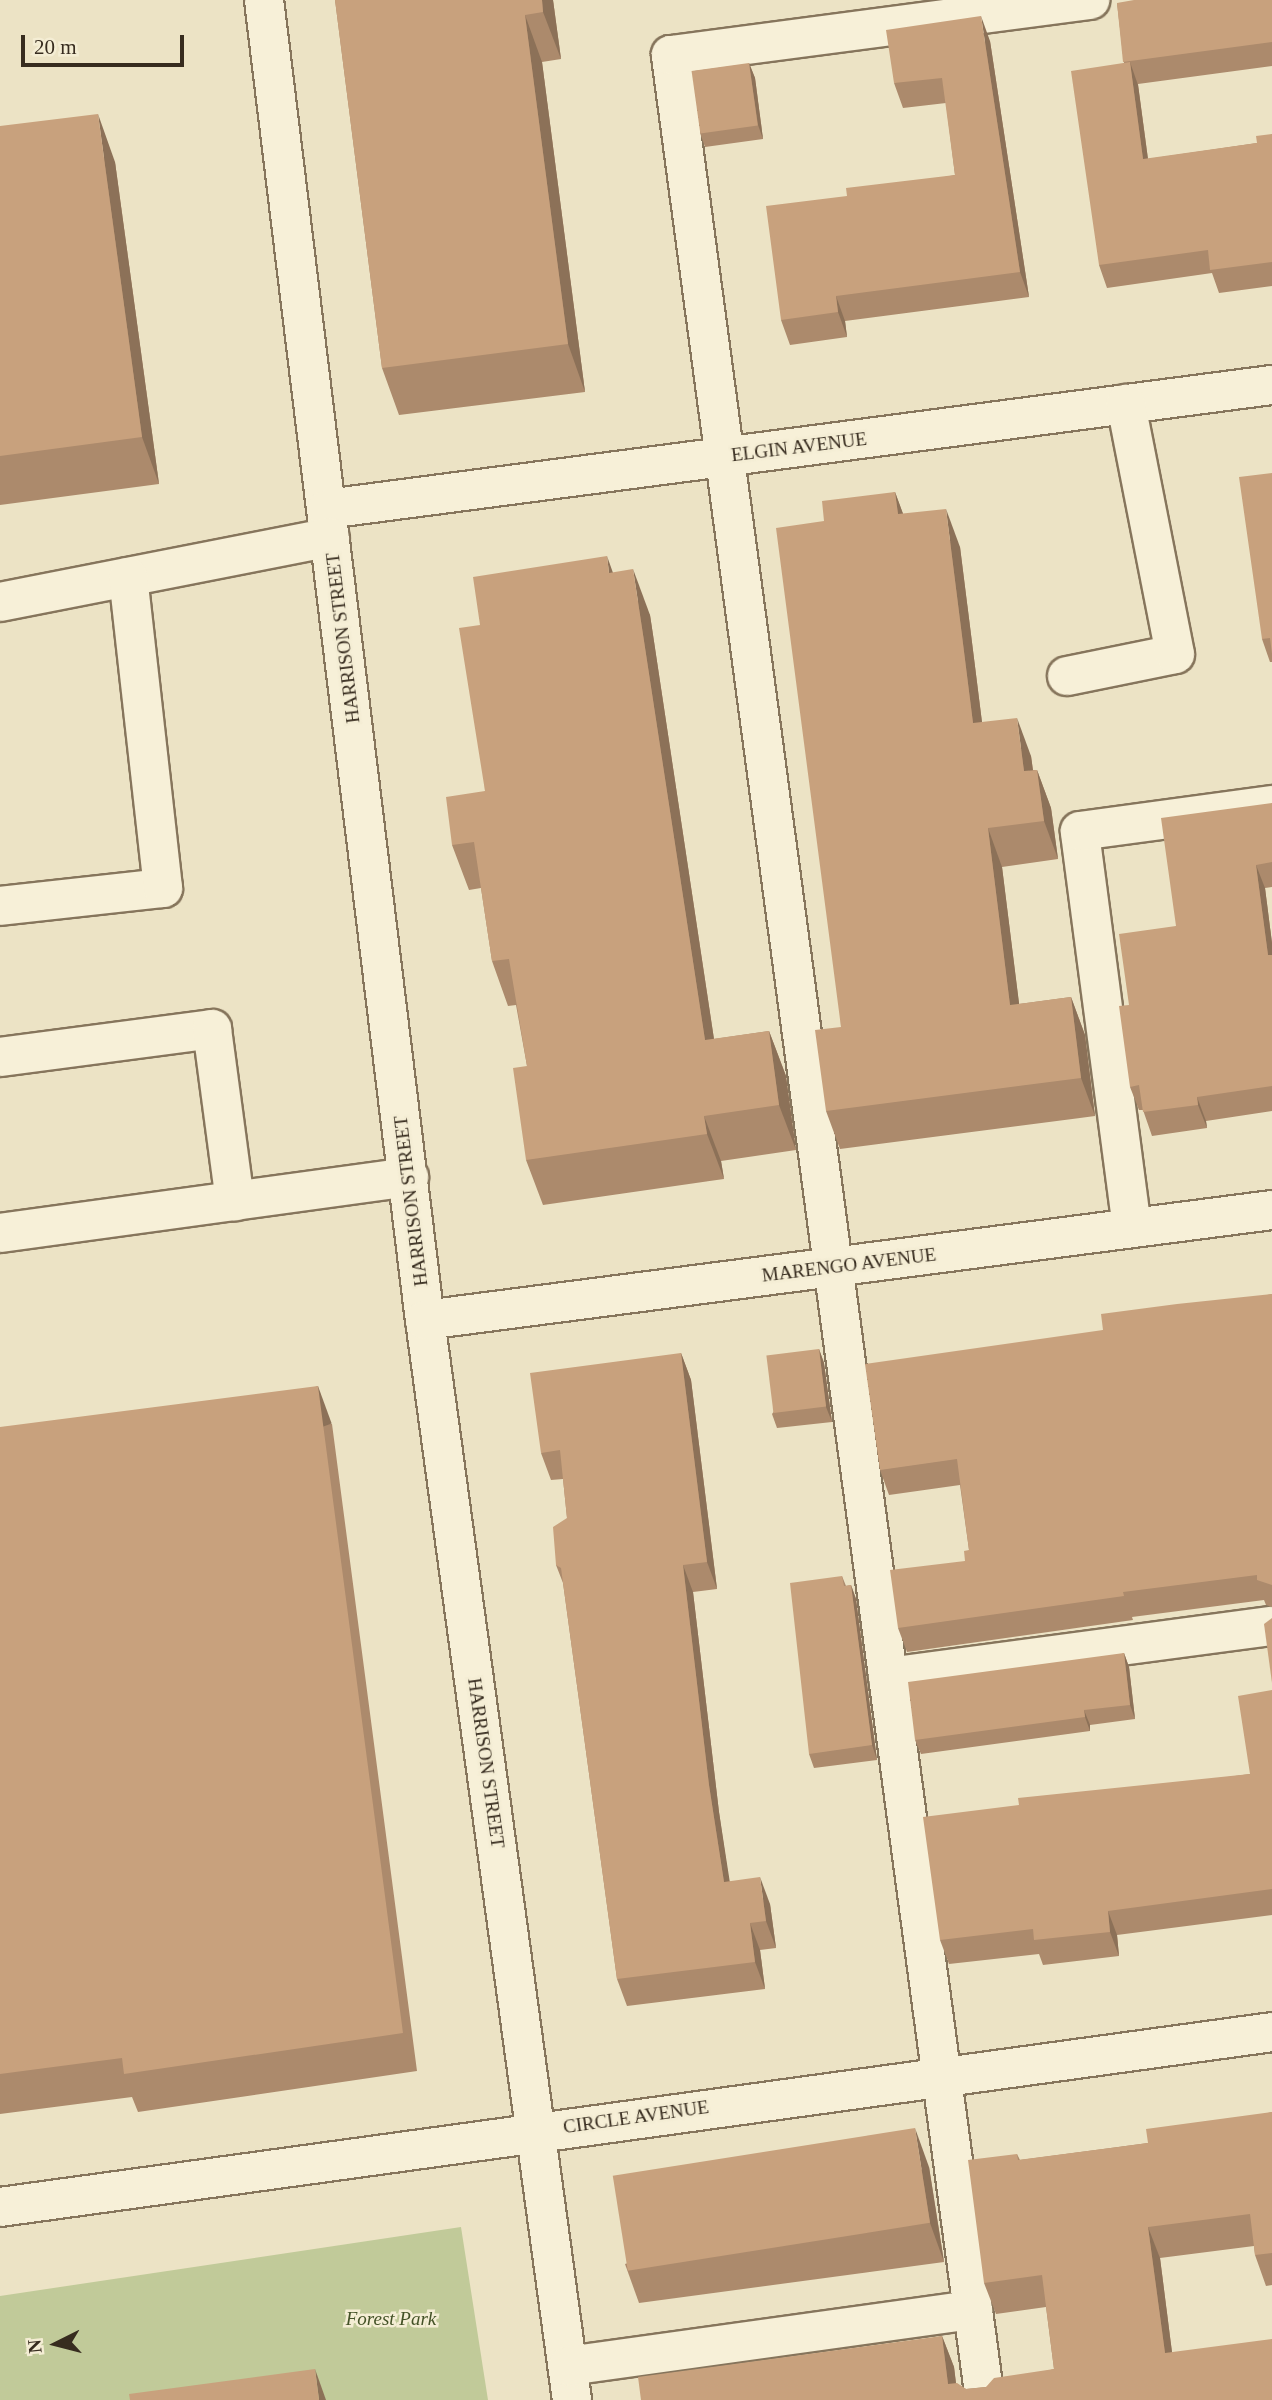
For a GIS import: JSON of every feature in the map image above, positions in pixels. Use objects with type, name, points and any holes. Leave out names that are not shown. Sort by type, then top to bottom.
[{"type":"street","name":"HARRISON STREET","points":[[264,0],[425,1320],[570,2383]]},
{"type":"street","points":[[985,2400],[671,55],[928,11],[1090,0]]},
{"type":"street","name":"ELGIN AVENUE","points":[[0,602],[128,577],[328,523],[725,457],[1272,385]]},
{"type":"street","points":[[1067,676],[1175,654],[1125,404]]},
{"type":"street","points":[[0,906],[163,888],[128,577]]},
{"type":"street","points":[[1132,1228],[1080,831],[1272,805]]},
{"type":"street","points":[[0,1057],[212,1029],[236,1201]]},
{"type":"street","points":[[0,1233],[409,1177]]},
{"type":"street","name":"MARENGO AVENUE","points":[[425,1320],[1272,1210]]},
{"type":"street","points":[[888,1677],[1272,1626]]},
{"type":"street","name":"CIRCLE AVENUE","points":[[0,2207],[537,2131],[1272,2032]]},
{"type":"street","points":[[570,2383],[973,2310]]},
{"type":"green space","name":"Forest Park","points":[[461,2227],[488,2400],[0,2400],[0,2296]]},
{"type":"building","points":[[335,0],[542,0],[543,12],[525,15],[568,344],[382,368]]},
{"type":"building","points":[[1134,0],[1272,0],[1272,42],[1123,62],[1117,3]]},
{"type":"building","points":[[981,16],[1020,272],[836,296],[838,312],[781,320],[766,206],[847,196],[846,188],[955,175],[942,78],[894,83],[886,30]]},
{"type":"building","points":[[1130,62],[1143,159],[1257,143],[1256,136],[1272,134],[1272,262],[1210,270],[1208,250],[1099,265],[1071,71]]},
{"type":"building","points":[[749,63],[758,125],[700,133],[692,71]]},
{"type":"building","points":[[98,114],[142,437],[0,456],[0,126]]},
{"type":"building","points":[[1272,473],[1272,654],[1270,638],[1262,639],[1239,477]]},
{"type":"building","points":[[895,492],[898,514],[946,509],[973,723],[1017,718],[1024,771],[1037,770],[1044,821],[988,828],[1010,1005],[1071,997],[1081,1078],[826,1111],[815,1030],[841,1027],[776,528],[824,521],[822,501]]},
{"type":"building","points":[[607,556],[609,573],[633,569],[705,1040],[769,1031],[779,1105],[704,1116],[707,1134],[526,1160],[513,1068],[527,1066],[509,959],[492,961],[474,842],[452,845],[446,797],[485,791],[459,628],[480,625],[473,577]]},
{"type":"building","points":[[1272,803],[1272,862],[1256,865],[1268,955],[1272,955],[1272,1086],[1197,1097],[1198,1105],[1143,1112],[1139,1085],[1130,1087],[1119,1006],[1129,1005],[1119,934],[1176,926],[1161,818]]},
{"type":"building","points":[[1272,1294],[1272,1585],[1257,1580],[1257,1575],[1123,1592],[1124,1596],[898,1628],[890,1570],[965,1561],[964,1551],[969,1550],[957,1459],[880,1470],[865,1364],[1103,1330],[1101,1314]]},
{"type":"building","points":[[819,1349],[826,1407],[773,1413],[766,1355]]},
{"type":"building","points":[[681,1353],[707,1562],[683,1565],[709,1785],[724,1882],[760,1877],[766,1921],[750,1923],[755,1962],[617,1979],[561,1568],[556,1565],[553,1527],[567,1518],[560,1450],[541,1453],[530,1373]]},
{"type":"building","points":[[318,1386],[403,2033],[124,2074],[122,2058],[0,2074],[0,1427]]},
{"type":"building","points":[[842,1576],[844,1586],[851,1585],[872,1745],[809,1754],[790,1583]]},
{"type":"building","points":[[1272,1618],[1272,1683],[1264,1624]]},
{"type":"building","points":[[1124,1653],[1130,1705],[1084,1710],[1085,1717],[915,1740],[908,1682]]},
{"type":"building","points":[[1272,1690],[1272,1889],[1108,1911],[1110,1932],[1034,1940],[1033,1929],[940,1940],[923,1817],[1019,1805],[1018,1798],[1250,1774],[1238,1696]]},
{"type":"building","points":[[1272,2112],[1272,2253],[1255,2255],[1250,2214],[1148,2227],[1165,2353],[1272,2339],[1272,2400],[641,2400],[638,2377],[942,2336],[948,2384],[957,2383],[966,2389],[986,2387],[994,2378],[1054,2369],[1042,2275],[984,2283],[968,2160],[1017,2154],[1018,2160],[1148,2143],[1146,2129]]},
{"type":"building","points":[[915,2128],[930,2223],[628,2271],[613,2176]]},
{"type":"building","points":[[315,2369],[319,2400],[130,2400],[129,2394]]}]
